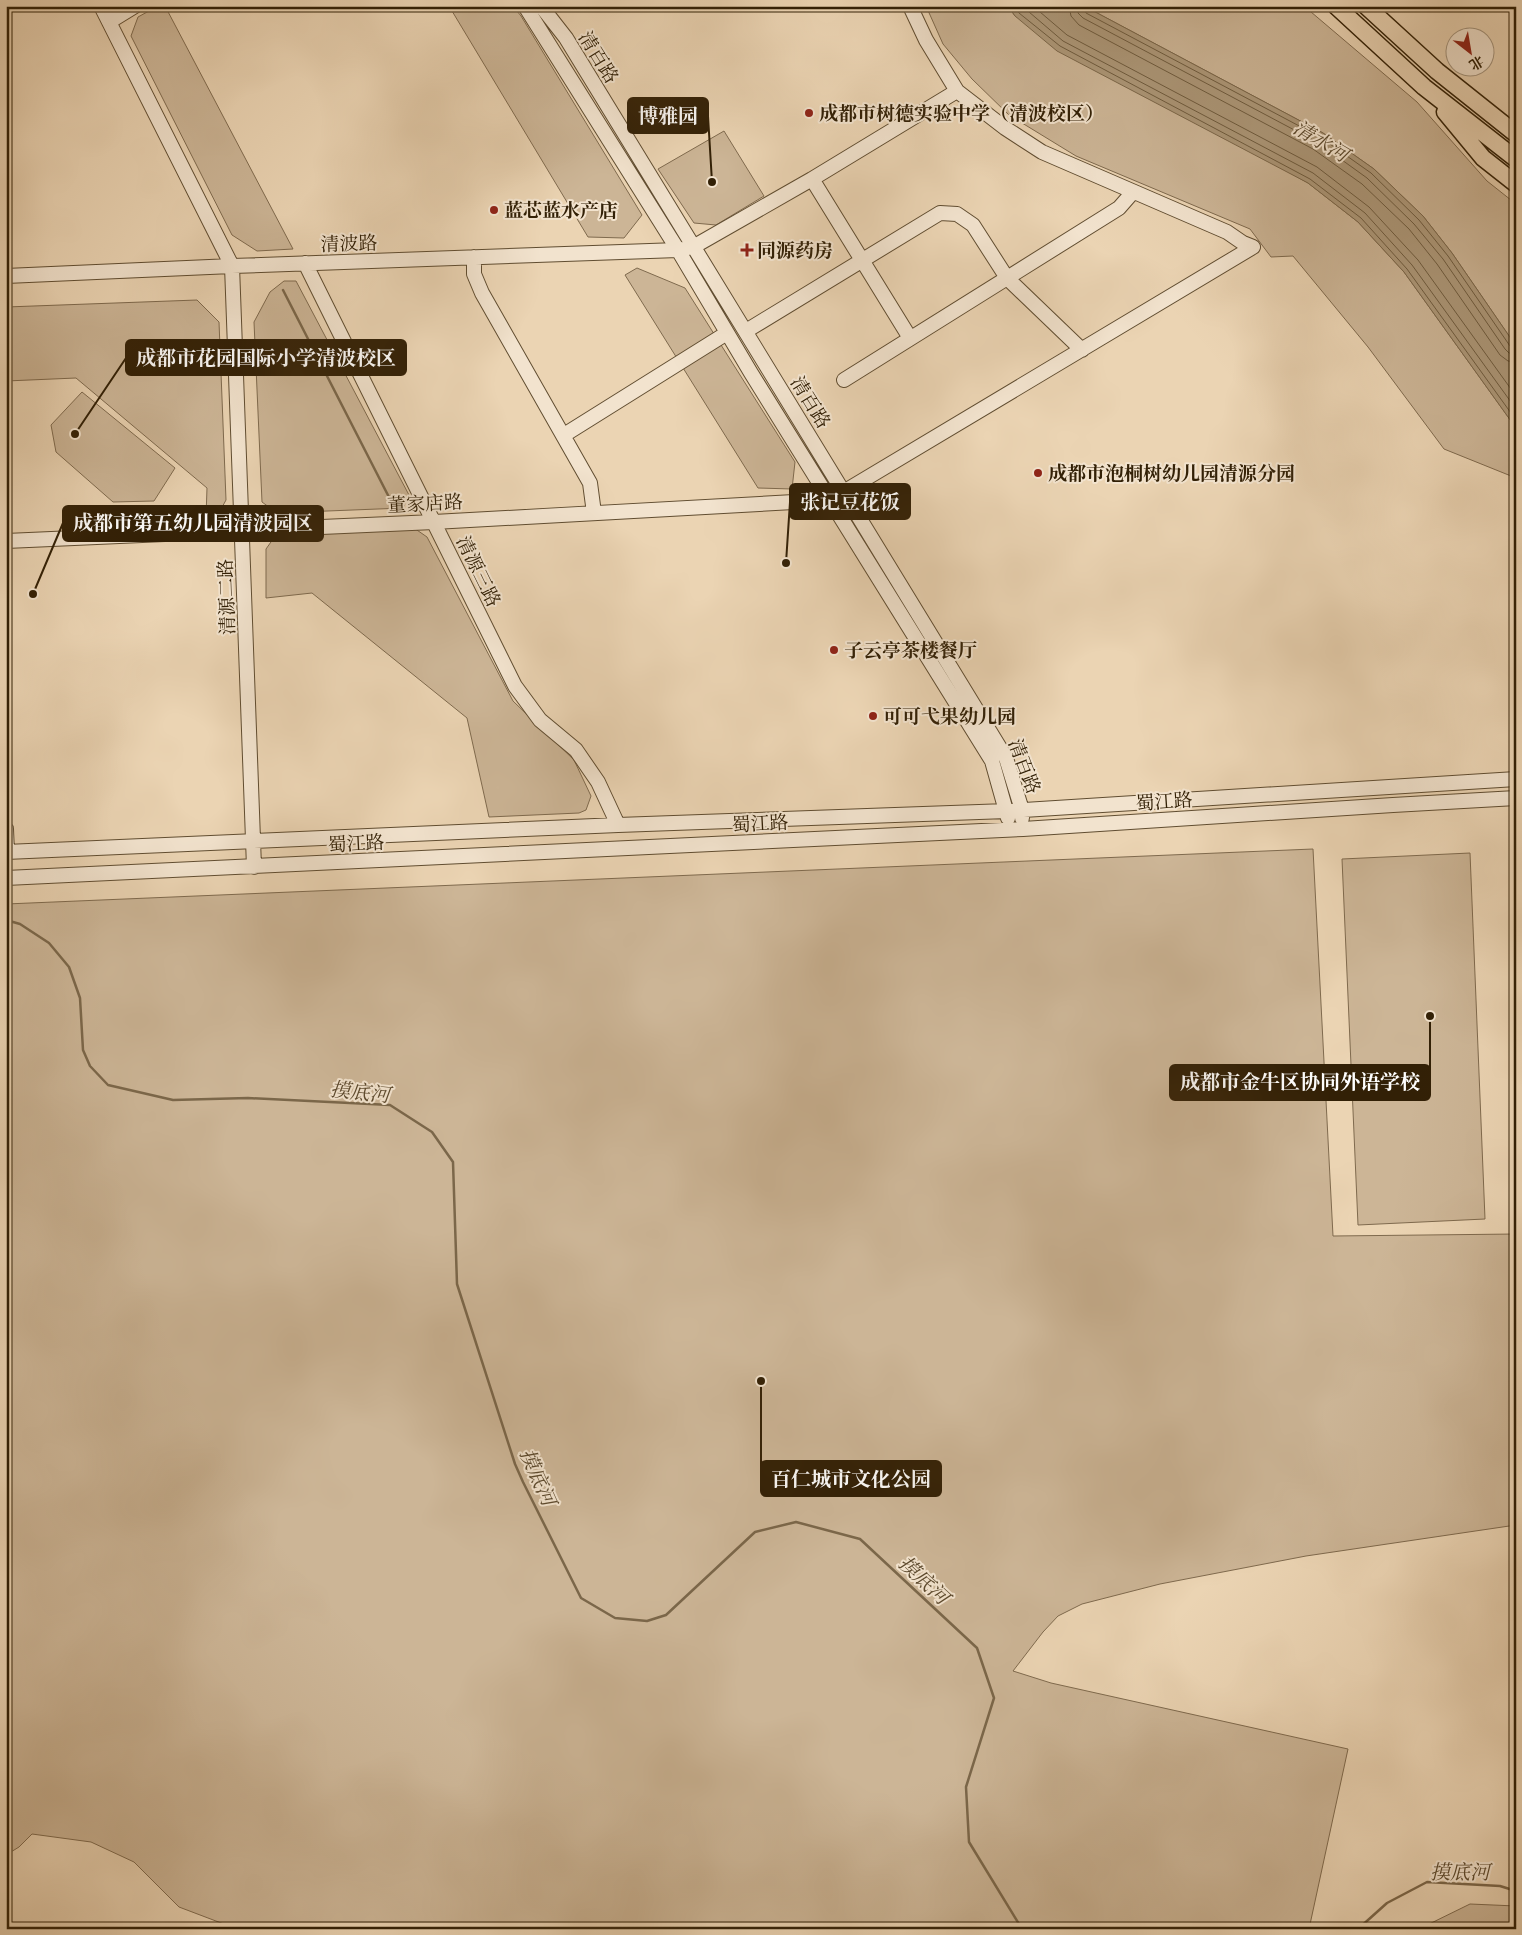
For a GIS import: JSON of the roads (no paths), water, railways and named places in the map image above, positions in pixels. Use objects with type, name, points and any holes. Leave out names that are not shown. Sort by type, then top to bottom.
[{"type":"main road","points":[[1336,6],[1424,87],[1516,159]]},
{"type":"main road","points":[[1366,6],[1437,71],[1516,134]]},
{"type":"main road","points":[[1424,87],[1482,158],[1516,184]]},
{"type":"street","points":[[101,6],[232,266]]},
{"type":"street","points":[[109,22],[135,6]]},
{"type":"street","name":"清百路","points":[[525,6],[678,250],[727,333],[992,761],[1007,811],[1016,829]]},
{"type":"street","name":"清百路","points":[[541,6],[566,38],[1006,758],[1022,810],[1016,829]]},
{"type":"street","points":[[844,380],[1119,208],[1133,192],[1042,152],[1005,128],[957,91],[926,40],[910,6]]},
{"type":"street","name":"清波路","points":[[6,276],[678,250],[693,247],[957,91]]},
{"type":"street","points":[[812,178],[910,338]]},
{"type":"street","name":"董家店路","points":[[6,541],[434,522],[830,500],[1253,247],[1227,232],[1133,192]]},
{"type":"street","points":[[746,331],[940,213],[957,214],[973,225],[1007,278],[1082,350]]},
{"type":"street","points":[[474,257],[474,274],[482,293],[590,483],[594,513]]},
{"type":"street","name":"清源三路","points":[[305,263],[515,686],[540,720],[576,750],[598,782],[618,825]]},
{"type":"street","name":"清源二路","points":[[232,266],[254,867]]},
{"type":"street","points":[[564,435],[727,333]]},
{"type":"street","name":"蜀江路","points":[[6,852],[618,825],[1007,811],[1390,786],[1516,780]]},
{"type":"street","name":"蜀江路","points":[[6,878],[1016,829],[1516,798]]},
{"type":"street","points":[[6,829],[6,852]]},
{"type":"water","name":"清水河","points":[[1008,6],[1084,6],[1323,133],[1374,169],[1423,216],[1452,253],[1516,346],[1516,428],[1404,272],[1358,222],[1308,183],[1057,51],[1015,16]]},
{"type":"waterway","points":[[283,290],[393,505]]},
{"type":"waterway","name":"摸底河","points":[[6,920],[20,924],[49,943],[69,967],[80,998],[83,1050],[90,1066],[108,1085],[173,1100],[248,1098],[390,1105],[432,1132],[453,1162],[457,1284],[515,1464],[581,1598],[615,1618],[647,1621],[666,1615],[755,1532],[796,1522],[860,1539],[977,1648],[994,1698],[966,1787],[969,1842],[1022,1929]]},
{"type":"waterway","name":"摸底河","points":[[1358,1929],[1387,1903],[1427,1882],[1500,1886],[1516,1891]]},
{"type":"railway","points":[[1513,6],[1516,10]]},
{"type":"place","name":"成都市树德实验中学（清波校区）","points":[[809,113]]},
{"type":"place","name":"博雅园","points":[[712,182]]},
{"type":"place","name":"蓝芯蓝水产店","points":[[494,210]]},
{"type":"place","name":"同源药房","points":[[747,250]]},
{"type":"place","name":"成都市花园国际小学清波校区","points":[[75,434]]},
{"type":"place","name":"成都市泡桐树幼儿园清源分园","points":[[1038,473]]},
{"type":"place","name":"张记豆花饭","points":[[786,563]]},
{"type":"place","name":"成都市第五幼儿园清波园区","points":[[33,594]]},
{"type":"place","name":"子云亭茶楼餐厅","points":[[834,650]]},
{"type":"place","name":"可可弋果幼儿园","points":[[873,716]]},
{"type":"place","name":"成都市金牛区协同外语学校","points":[[1430,1016]]},
{"type":"place","name":"百仁城市文化公园","points":[[761,1381]]}]
